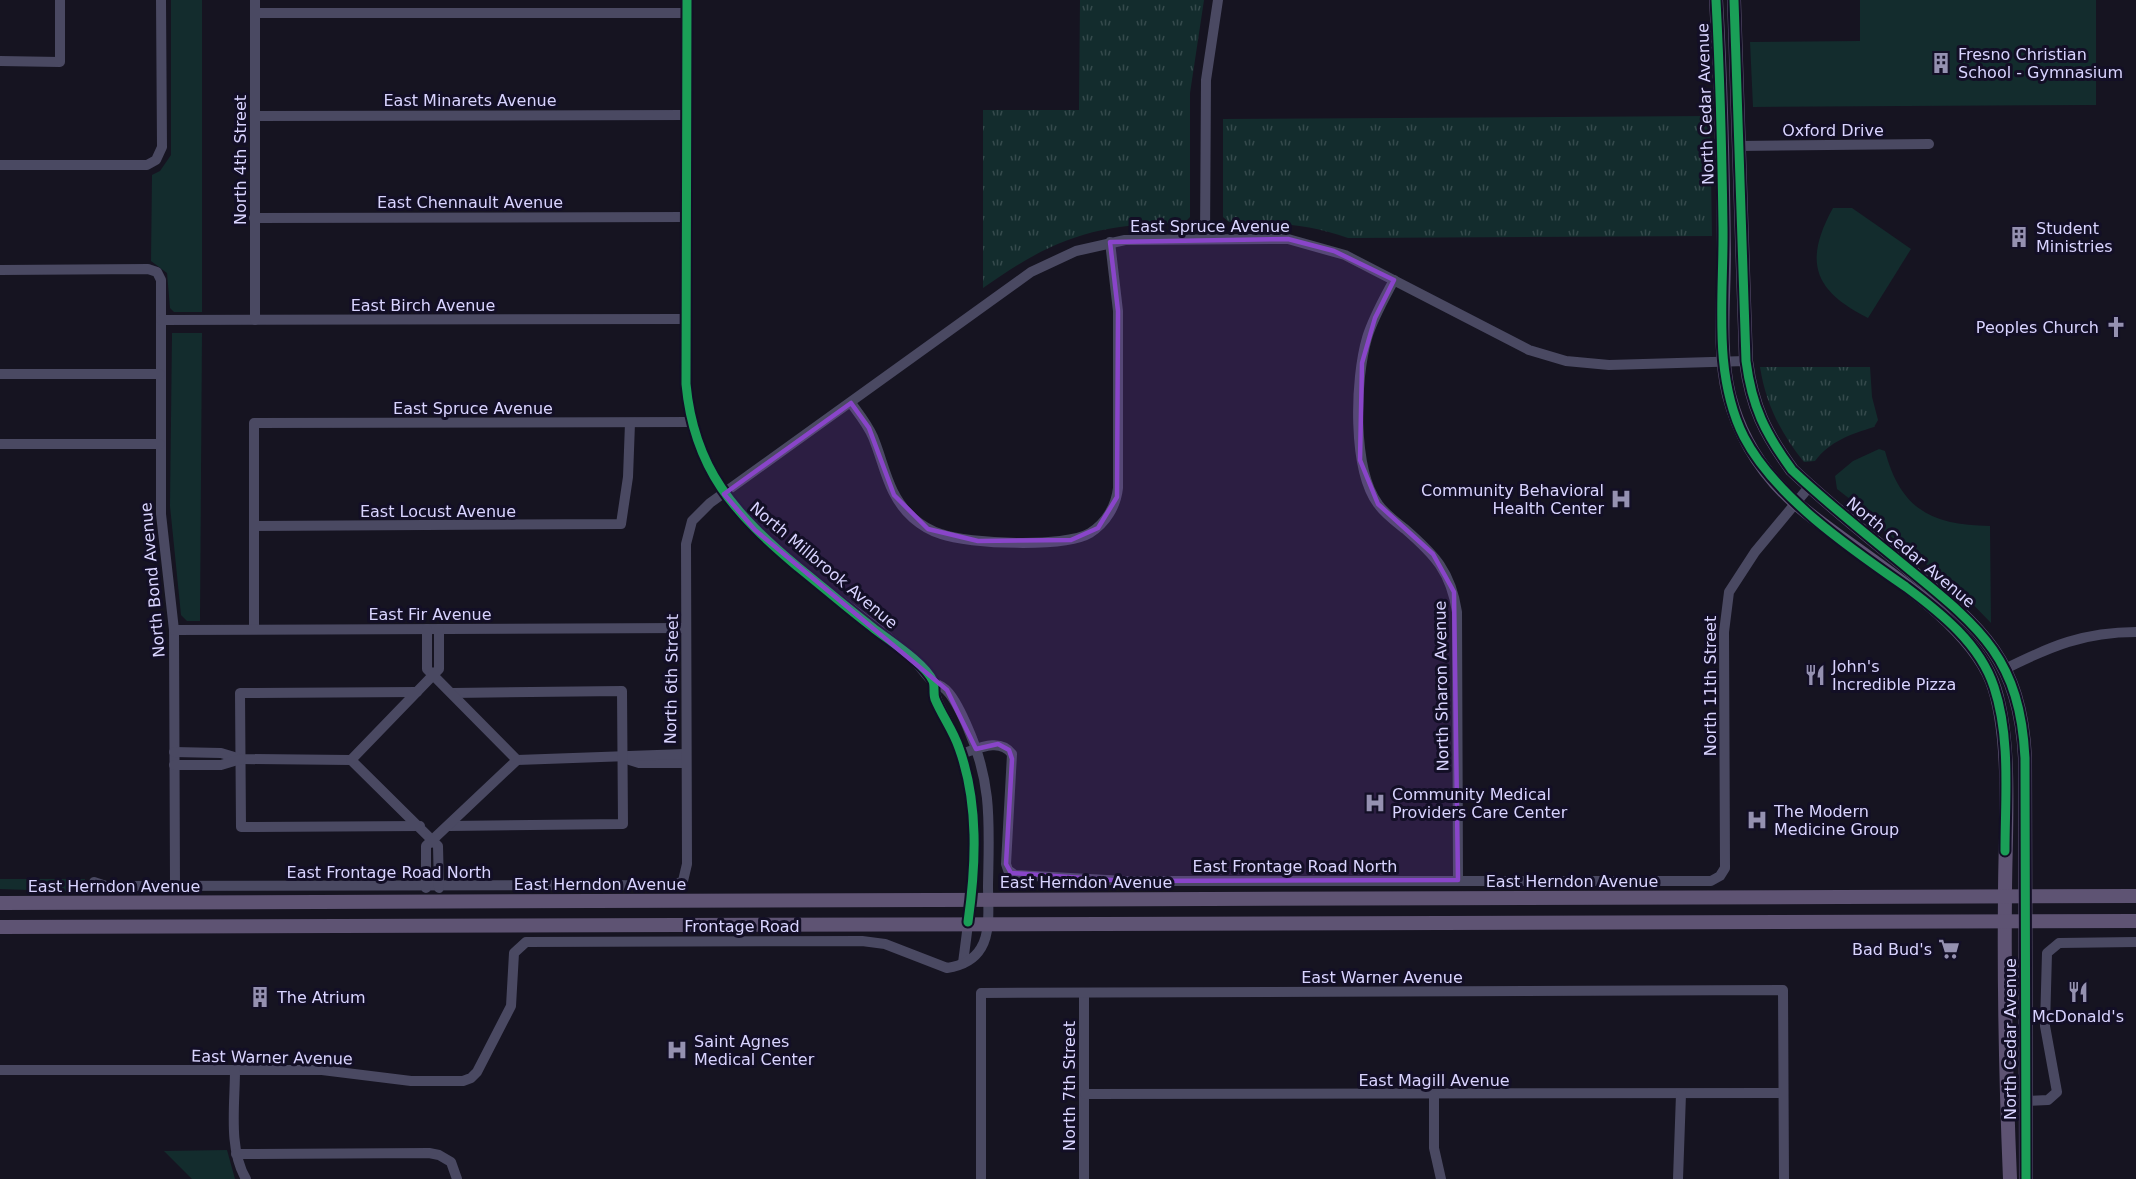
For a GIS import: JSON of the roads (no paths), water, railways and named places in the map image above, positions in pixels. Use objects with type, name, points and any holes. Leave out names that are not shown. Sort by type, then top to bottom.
[{"type":"main road","name":"North Cedar Avenue","points":[[1716,0],[1720,71],[1725,363],[1729,394],[1744,436],[1763,468],[1796,503],[1915,594],[1964,638],[1990,677],[1998,699],[2004,752],[2010,1179]]},
{"type":"main road","name":"North Cedar Avenue","points":[[1734,0],[1746,361],[1754,407],[1763,426],[1792,471],[1961,611],[1987,640],[2005,669],[2020,715],[2024,743],[2025,1179]]},
{"type":"main road","points":[[1720,71],[1724,72],[1729,81],[1731,134],[1738,146]]},
{"type":"main road","points":[[1915,594],[1944,607],[1970,632],[1994,664],[2005,669]]},
{"type":"main road","points":[[1990,677],[2000,681],[2008,700],[2015,735],[2024,743]]},
{"type":"main road","name":"East Herndon Avenue","points":[[0,903],[2136,896]]},
{"type":"main road","points":[[0,927],[969,922],[2136,921]]},
{"type":"main road","points":[[2007,1083],[2013,1084],[2018,1094],[2019,1154],[2025,1179]]},
{"type":"street","points":[[0,61],[60,62],[60,0]]},
{"type":"street","points":[[0,165],[147,165],[156,160],[162,147],[161,0]]},
{"type":"street","name":"North 4th Street","points":[[255,0],[255,320]]},
{"type":"street","name":"North Millbrook Avenue","points":[[687,0],[686,384],[692,422],[705,462],[724,494],[755,530],[854,613],[908,654],[933,681],[947,690],[951,697],[976,749],[989,800],[987,922],[982,947],[963,963]]},
{"type":"street","points":[[1205,238],[1206,80],[1218,0]]},
{"type":"street","points":[[255,13],[687,13]]},
{"type":"street","name":"East Minarets Avenue","points":[[255,116],[686,115]]},
{"type":"street","name":"Oxford Drive","points":[[1738,146],[1929,144]]},
{"type":"street","name":"East Chennault Avenue","points":[[254,218],[686,217]]},
{"type":"street","name":"East Spruce Avenue","points":[[724,494],[1031,272],[1076,251],[1110,242],[1260,238],[1310,244],[1345,255],[1529,350],[1566,361],[1609,365],[1746,361]]},
{"type":"street","points":[[851,402],[869,428],[894,495],[913,518],[928,529],[950,537],[978,542],[1061,541],[1089,534],[1111,512],[1118,488],[1118,311],[1110,242]]},
{"type":"street","name":"North Bond Avenue","points":[[0,270],[148,269],[157,272],[161,280],[161,527],[174,630],[175,886]]},
{"type":"street","name":"North Sharon Avenue","points":[[1394,280],[1375,318],[1362,363],[1360,460],[1365,481],[1378,504],[1433,554],[1446,572],[1454,592],[1457,612],[1458,880]]},
{"type":"street","name":"East Birch Avenue","points":[[161,320],[686,319]]},
{"type":"street","points":[[0,374],[160,374]]},
{"type":"street","name":"East Spruce Avenue","points":[[254,526],[254,423],[692,422]]},
{"type":"street","name":"East Locust Avenue","points":[[254,526],[621,524],[628,477],[630,423]]},
{"type":"street","points":[[0,444],[160,444]]},
{"type":"street","name":"North 11th Street","points":[[1720,876],[1725,868],[1724,632],[1729,592],[1755,552],[1809,487]]},
{"type":"street","name":"North 6th Street","points":[[683,881],[687,864],[685,758],[687,533],[698,513],[724,494]]},
{"type":"street","points":[[254,526],[254,629]]},
{"type":"street","name":"East Fir Avenue","points":[[174,630],[686,628]]},
{"type":"street","points":[[427,629],[427,669],[517,760]]},
{"type":"street","points":[[351,760],[439,669],[439,629]]},
{"type":"street","points":[[2005,669],[2050,647],[2076,638],[2103,633],[2136,632]]},
{"type":"street","name":"North Millbrook Avenue","points":[[933,681],[934,698],[952,730],[961,754],[973,816],[972,899],[963,963]]},
{"type":"street","points":[[449,826],[623,824],[622,691],[452,693]]},
{"type":"street","points":[[417,692],[240,693],[241,827],[420,826]]},
{"type":"street","name":"East Frontage Road North","points":[[961,754],[998,744],[1005,746],[1012,754],[1006,864],[1008,870],[1015,875],[1125,881],[1712,881],[1720,876]]},
{"type":"street","points":[[174,752],[221,753],[241,759],[351,760],[438,846],[439,888]]},
{"type":"street","points":[[426,888],[426,846],[517,760],[623,758],[639,754],[685,758]]},
{"type":"street","points":[[174,765],[221,765],[241,759]]},
{"type":"street","name":"East Frontage Road North","points":[[94,882],[106,886],[439,888],[674,885],[683,881]]},
{"type":"street","name":"Frontage Road","points":[[517,947],[526,942],[862,941],[885,944],[942,968],[963,963]]},
{"type":"street","points":[[2025,1101],[2048,1100],[2057,1092],[2045,1026],[2045,960],[2051,947],[2069,943],[2136,942]]},
{"type":"street","name":"East Warner Avenue","points":[[0,1070],[322,1070],[417,1082],[455,1082],[471,1078],[511,1006],[512,963],[517,947]]},
{"type":"street","name":"East Warner Avenue","points":[[981,1179],[981,993],[1784,990],[1784,1093]]},
{"type":"street","name":"North 7th Street","points":[[1083,993],[1084,1179]]},
{"type":"street","points":[[236,1070],[236,1154],[243,1175]]},
{"type":"street","points":[[1784,1093],[1784,1179]]},
{"type":"street","name":"East Magill Avenue","points":[[1085,1094],[1784,1093]]},
{"type":"street","points":[[1678,1179],[1682,1094]]},
{"type":"street","points":[[1434,1095],[1434,1148],[1441,1179]]},
{"type":"street","points":[[236,1154],[429,1153],[439,1155],[451,1162],[457,1179]]},
{"type":"place","name":"Fresno Christian School - Gymnasium","points":[[1941,63]]},
{"type":"place","name":"Student Ministries","points":[[2019,237]]},
{"type":"place","name":"Peoples Church","points":[[2116,327]]},
{"type":"place","name":"Community Behavioral Health Center","points":[[1621,499]]},
{"type":"place","name":"John's Incredible Pizza","points":[[1815,675]]},
{"type":"place","name":"Community Medical Providers Care Center","points":[[1375,803]]},
{"type":"place","name":"The Modern Medicine Group","points":[[1757,820]]},
{"type":"place","name":"Bad Bud's","points":[[1949,949]]},
{"type":"place","name":"McDonald's","points":[[2078,992]]},
{"type":"place","name":"The Atrium","points":[[260,997]]},
{"type":"place","name":"Saint Agnes Medical Center","points":[[677,1050]]}]
